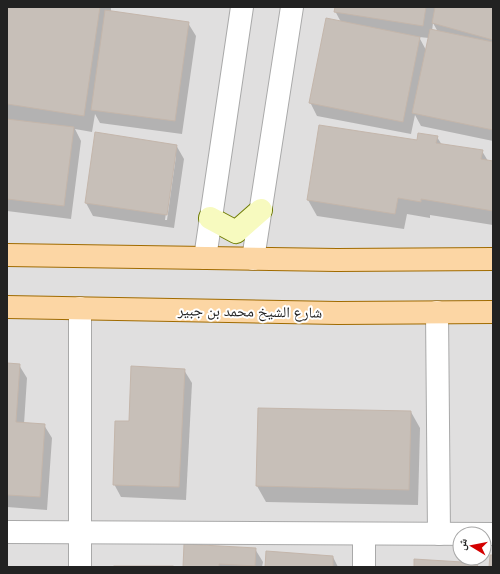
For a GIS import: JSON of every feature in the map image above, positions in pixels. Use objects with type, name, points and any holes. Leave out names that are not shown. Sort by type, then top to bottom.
[{"type":"main road","points":[[210,218],[236,232],[261,210]]},
{"type":"main road","points":[[7,255],[337,260],[493,259]]},
{"type":"main road","name":"شارع الشيخ محمد بن جبير","points":[[7,307],[338,313],[493,312]]},
{"type":"street","points":[[205,258],[242,7]]},
{"type":"street","points":[[253,259],[292,7]]},
{"type":"street","points":[[80,308],[80,567]]},
{"type":"street","points":[[437,312],[439,534]]},
{"type":"street","points":[[7,532],[493,534]]},
{"type":"street","points":[[364,534],[364,567]]},
{"type":"shaded area","points":[[7,7],[493,7],[493,567],[7,567]]},
{"type":"building","points":[[7,7],[100,7],[84,116],[7,104]]},
{"type":"building","points":[[335,7],[426,7],[423,26],[334,12]]},
{"type":"building","points":[[435,7],[493,7],[493,40],[432,23]]},
{"type":"building","points":[[105,10],[189,22],[175,121],[91,110]]},
{"type":"building","points":[[326,18],[420,37],[403,122],[309,103]]},
{"type":"building","points":[[430,29],[493,42],[493,130],[412,113]]},
{"type":"building","points":[[7,119],[74,127],[64,206],[7,199]]},
{"type":"building","points":[[319,125],[417,140],[418,133],[438,136],[436,143],[483,150],[481,159],[493,161],[493,211],[421,199],[421,202],[398,198],[395,214],[307,200]]},
{"type":"building","points":[[95,132],[177,145],[167,215],[85,203]]},
{"type":"building","points":[[7,363],[20,364],[16,422],[45,424],[40,497],[7,495]]},
{"type":"building","points":[[131,366],[185,369],[179,487],[113,485],[115,421],[129,421]]},
{"type":"building","points":[[258,408],[411,411],[409,490],[256,486]]},
{"type":"building","points":[[184,544],[256,548],[255,566],[219,564],[219,567],[183,567]]},
{"type":"building","points":[[266,551],[333,556],[333,567],[265,567]]},
{"type":"building","points":[[493,555],[493,567],[489,567],[492,566]]},
{"type":"building","points":[[414,559],[452,561],[452,566],[477,566],[477,567],[414,567]]},
{"type":"building","points":[[173,566],[173,567],[114,567]]}]
